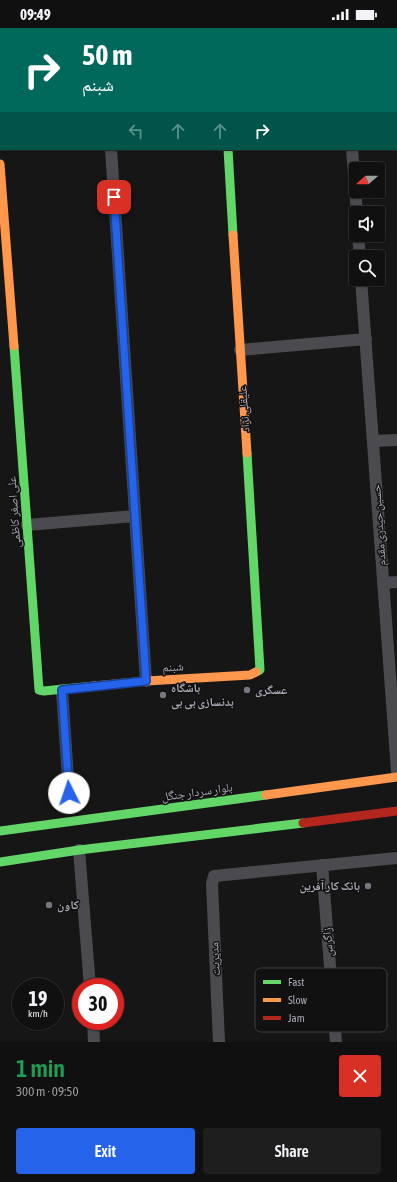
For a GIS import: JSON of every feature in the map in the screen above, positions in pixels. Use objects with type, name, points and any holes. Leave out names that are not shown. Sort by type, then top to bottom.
[{"type":"street","points":[[111,150],[146,681]]},
{"type":"street","name":"علیقلی نژاد","points":[[228,150],[260,670]]},
{"type":"street","points":[[352,150],[356,206]]},
{"type":"street","name":"علی اصغر کاظمی","points":[[0,164],[39,690]]},
{"type":"street","name":"حسین حیدری مقدم","points":[[362,286],[397,771]]},
{"type":"street","points":[[240,350],[366,339]]},
{"type":"street","points":[[373,441],[397,440]]},
{"type":"street","points":[[27,525],[135,516]]},
{"type":"street","points":[[383,583],[397,582]]},
{"type":"street","name":"شبنم","points":[[39,690],[44,692],[146,681],[250,675],[260,670]]},
{"type":"street","points":[[62,690],[69,793]]},
{"type":"street","name":"بلوار سردار جنگل","points":[[0,831],[397,777]]},
{"type":"street","points":[[0,862],[79,850],[397,811]]},
{"type":"street","points":[[79,850],[89,978]]},
{"type":"street","points":[[322,865],[397,858]]},
{"type":"street","name":"مدیریت","points":[[219,1042],[212,884],[214,876],[322,865]]},
{"type":"street","name":"زاگرس","points":[[322,865],[330,968]]},
{"type":"street","points":[[93,1030],[94,1042]]},
{"type":"street","name":"زاگرس","points":[[335,1032],[336,1042]]},
{"type":"traffic: fast","points":[[228,150],[233,235]]},
{"type":"traffic: fast","points":[[14,346],[39,690],[44,691],[94,686]]},
{"type":"traffic: fast","points":[[247,453],[260,670],[256,672]]},
{"type":"traffic: fast","points":[[0,831],[266,795]]},
{"type":"traffic: fast","points":[[0,862],[79,850],[303,823]]},
{"type":"traffic: slow","points":[[0,164],[14,346]]},
{"type":"traffic: slow","points":[[233,235],[247,453]]},
{"type":"traffic: slow","points":[[94,686],[146,681],[250,675],[256,672]]},
{"type":"traffic: slow","points":[[266,795],[397,777]]},
{"type":"traffic: jam","points":[[303,823],[397,811]]},
{"type":"place","name":"عسگری","points":[[247,690]]},
{"type":"place","name":"باشگاه بدنسازی بی بی","points":[[163,695]]},
{"type":"place","name":"بانک کار آفرین","points":[[368,886]]},
{"type":"place","name":"کاون","points":[[49,905]]},
{"type":"route","points":[[69,793],[62,690],[146,681],[114,197]]}]
